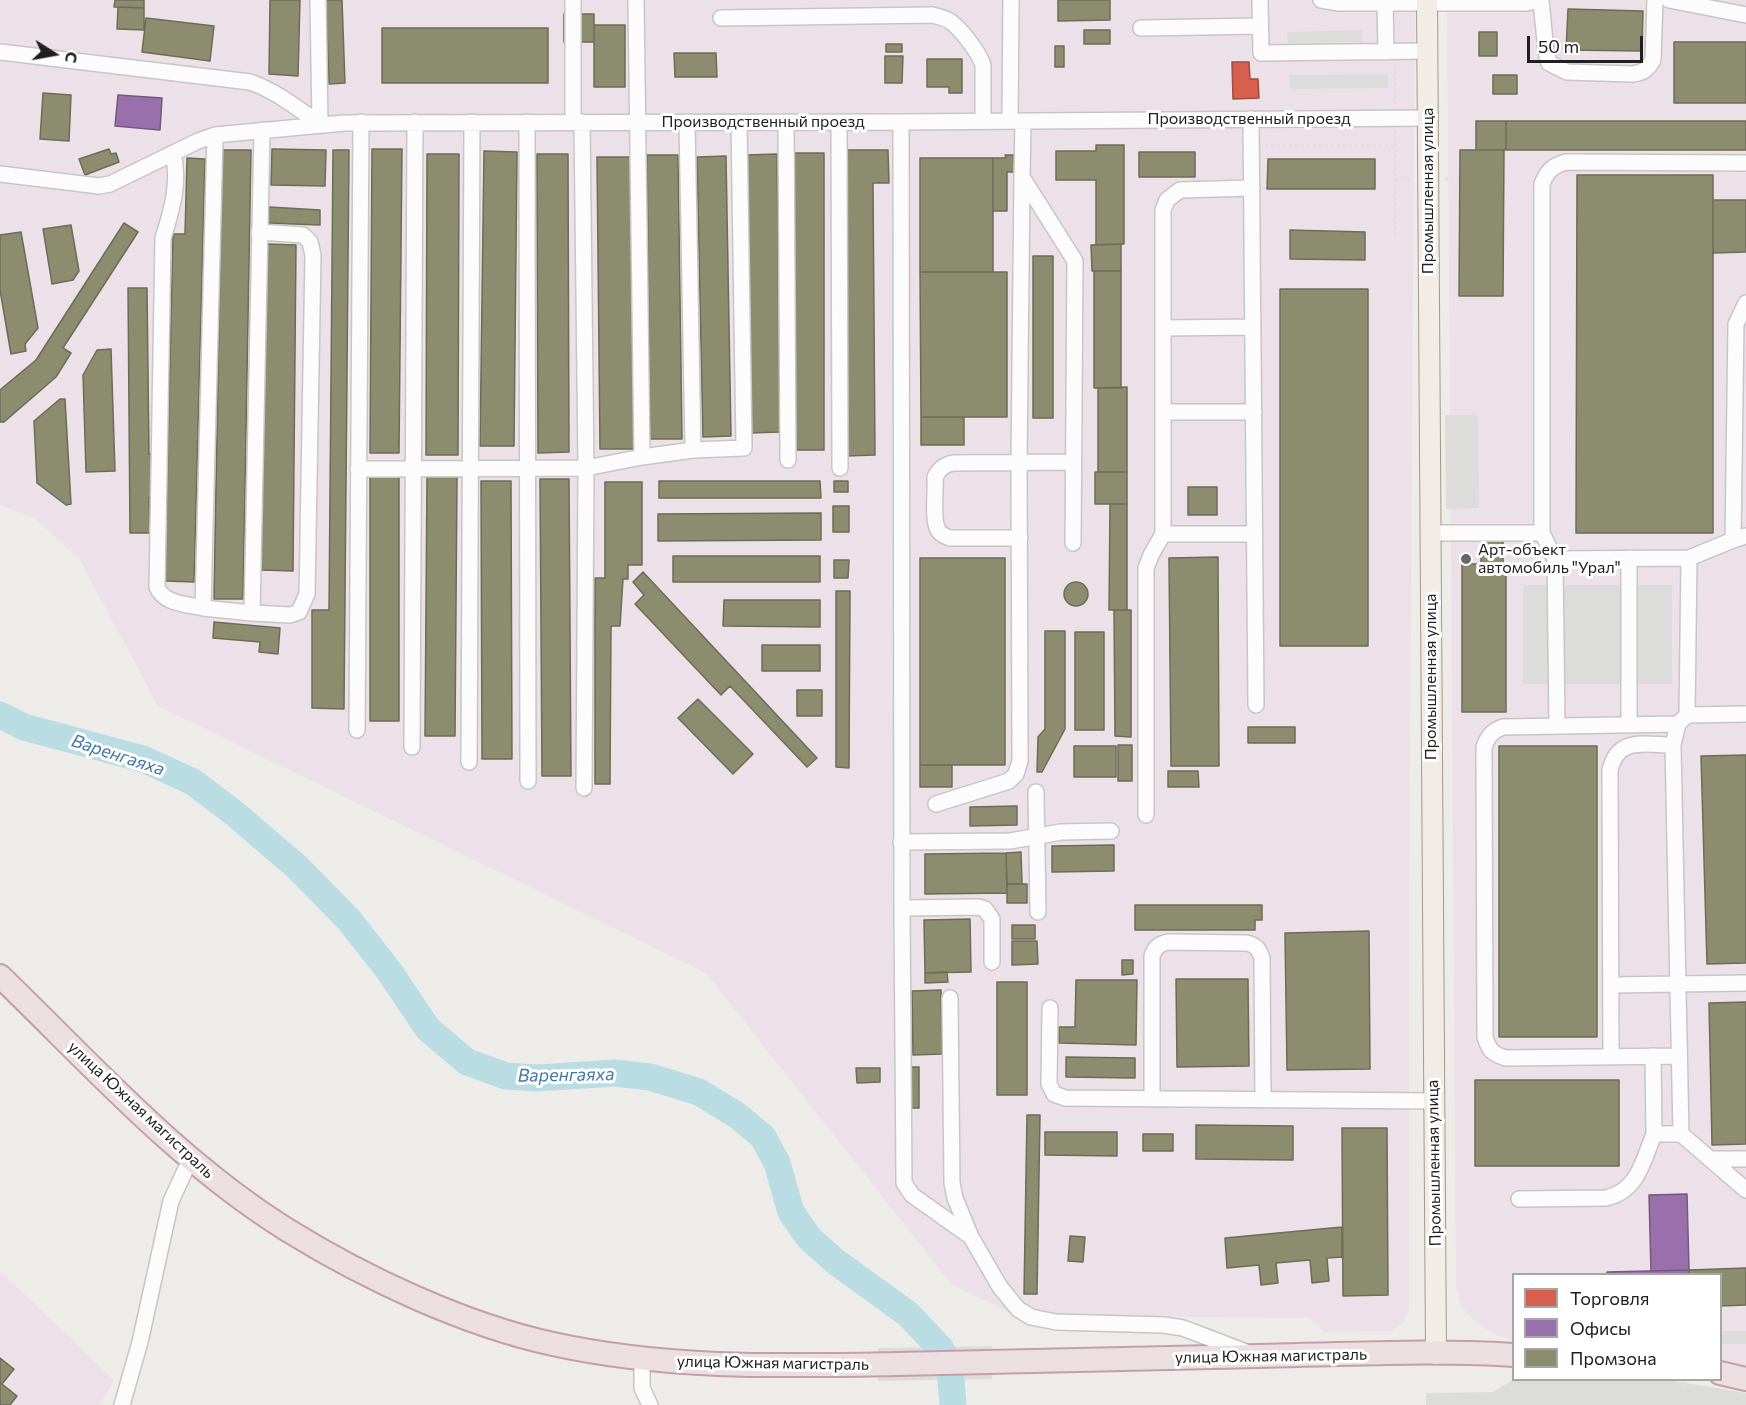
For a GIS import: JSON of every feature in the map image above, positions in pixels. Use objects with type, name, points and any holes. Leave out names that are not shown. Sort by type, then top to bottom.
[{"type":"highway","name":"улица Южная магистраль","points":[[0,976],[190,1160],[225,1188],[287,1230],[322,1250],[459,1315],[524,1336],[582,1349],[642,1358],[733,1365],[1256,1356],[1512,1355]]},
{"type":"highway","points":[[1722,1373],[1746,1379]]},
{"type":"main road","name":"Промышленная улица","points":[[1427,2],[1436,1354]]},
{"type":"street","points":[[318,0],[320,124]]},
{"type":"street","points":[[636,0],[642,457]]},
{"type":"street","points":[[936,804],[1010,781],[1016,774],[1020,761],[1019,462],[1022,177],[1011,0]]},
{"type":"street","points":[[1260,0],[1261,53],[1427,51]]},
{"type":"street","points":[[1321,0],[1339,3],[1526,3],[1540,0],[1549,63],[1566,72],[1632,74],[1641,73],[1649,68],[1653,60],[1655,0]]},
{"type":"street","points":[[1669,0],[1746,15]]},
{"type":"street","points":[[573,2],[586,468],[584,788]]},
{"type":"street","points":[[1385,3],[1390,52]]},
{"type":"street","points":[[722,18],[933,15],[943,17],[952,22],[980,57],[983,65],[982,121]]},
{"type":"street","points":[[1141,28],[1260,26]]},
{"type":"street","points":[[0,52],[250,82],[278,95],[320,124]]},
{"type":"street","name":"Производственный проезд","points":[[0,174],[89,186],[110,184],[215,135],[361,122],[901,122],[1428,118]]},
{"type":"street","points":[[1251,119],[1256,705]]},
{"type":"street","points":[[357,730],[361,122]]},
{"type":"street","points":[[412,747],[415,122]]},
{"type":"street","points":[[469,762],[472,122]]},
{"type":"street","points":[[527,122],[528,781]]},
{"type":"street","points":[[687,122],[693,450]]},
{"type":"street","points":[[358,469],[586,468],[693,450],[744,448],[739,122]]},
{"type":"street","points":[[786,122],[788,460]]},
{"type":"street","points":[[839,122],[840,468]]},
{"type":"street","points":[[901,122],[904,1183],[912,1195],[971,1237]]},
{"type":"street","points":[[252,613],[262,130]]},
{"type":"street","points":[[202,608],[215,135]]},
{"type":"street","points":[[173,153],[175,192],[163,238],[157,587],[160,596],[166,600],[202,608],[290,615],[299,612],[307,594],[313,255],[310,242],[303,235],[259,232]]},
{"type":"street","points":[[1557,726],[1555,559],[1542,533],[1542,184],[1546,173],[1554,165],[1566,162],[1746,163]]},
{"type":"street","points":[[1022,177],[1075,261],[1073,543]]},
{"type":"street","points":[[1146,815],[1146,568],[1163,534],[1163,210],[1167,200],[1180,190],[1252,188]]},
{"type":"street","points":[[1555,559],[1689,558],[1740,538],[1740,438],[1736,324],[1746,303]]},
{"type":"street","points":[[1164,328],[1253,327]]},
{"type":"street","points":[[1164,412],[1254,412]]},
{"type":"street","points":[[1020,538],[950,538],[943,536],[937,529],[935,477],[944,465],[953,463],[1073,462]]},
{"type":"street","points":[[1430,532],[1542,533]]},
{"type":"street","points":[[1163,534],[1253,534]]},
{"type":"street","points":[[1629,558],[1629,724]]},
{"type":"street","points":[[1681,1134],[1673,745],[1682,720],[1689,558]]},
{"type":"street","points":[[1679,1056],[1506,1058],[1488,1049],[1485,1037],[1484,747],[1486,739],[1494,730],[1503,727],[1629,724],[1746,714]]},
{"type":"street","points":[[1611,1057],[1610,770],[1612,759],[1618,751],[1628,745],[1673,745]]},
{"type":"street","points":[[1036,792],[1038,912]]},
{"type":"street","points":[[902,842],[1010,841],[1061,832],[1111,831]]},
{"type":"street","points":[[902,908],[978,907],[985,909],[992,919],[992,962]]},
{"type":"street","points":[[1152,1099],[1152,956],[1154,949],[1168,942],[1236,942],[1254,945],[1262,958],[1263,1100]]},
{"type":"street","points":[[1611,985],[1746,983]]},
{"type":"street","points":[[950,998],[953,1192],[971,1237],[1000,1287],[1018,1309],[1030,1317],[1056,1322],[1164,1325],[1183,1328],[1256,1356]]},
{"type":"street","points":[[1050,1008],[1049,1084],[1054,1094],[1065,1098],[1433,1101]]},
{"type":"street","points":[[1520,1199],[1606,1198],[1618,1196],[1628,1189],[1634,1181],[1654,1134],[1653,1056]]},
{"type":"street","points":[[1654,1134],[1681,1134],[1746,1190]]},
{"type":"street","points":[[1710,1159],[1746,1159]]},
{"type":"street","points":[[126,1402],[171,1201],[190,1160]]},
{"type":"street","points":[[642,1358],[642,1388],[650,1405]]},
{"type":"path","points":[[1390,52],[1395,118],[1395,236]]},
{"type":"path","points":[[1251,145],[1395,146]]},
{"type":"path","points":[[1683,1388],[1684,1381]]},
{"type":"shaded area","points":[[0,0],[1415,0],[1409,909],[1409,1309],[1404,1323],[1392,1331],[1324,1332],[1310,1318],[1018,1316],[952,1285],[706,973],[158,706],[80,560],[35,518],[0,505]]},
{"type":"shaded area","points":[[1447,0],[1746,0],[1746,1369],[1722,1364],[1722,1273],[1512,1273],[1512,1340],[1496,1335],[1466,1313],[1460,1302],[1456,1284]]},
{"type":"shaded area","points":[[1361,30],[1362,42],[1288,43],[1287,32]]},
{"type":"shaded area","points":[[1388,74],[1388,88],[1290,89],[1289,75]]},
{"type":"shaded area","points":[[1445,415],[1478,415],[1479,508],[1446,509]]},
{"type":"shaded area","points":[[1523,585],[1672,585],[1672,684],[1523,684]]},
{"type":"shaded area","points":[[0,1271],[114,1380],[99,1405],[0,1405]]},
{"type":"shaded area","points":[[1722,1331],[1746,1331],[1746,1344],[1722,1344]]},
{"type":"shaded area","points":[[1512,1380],[1674,1381],[1746,1393],[1746,1405],[1426,1405],[1426,1393],[1493,1392]]},
{"type":"pier","points":[[992,1346],[992,1379],[878,1381],[878,1348]]},
{"type":"building: Торговля","points":[[1232,62],[1249,62],[1250,79],[1258,79],[1259,98],[1233,99]]},
{"type":"building: Офисы","points":[[118,95],[162,98],[160,130],[115,126]]},
{"type":"building: Офисы","points":[[1687,1194],[1689,1270],[1651,1271],[1649,1195]]},
{"type":"building: Офисы","points":[[1689,1270],[1689,1273],[1607,1272]]},
{"type":"building: Промзона","points":[[115,0],[144,0],[144,8],[114,7]]},
{"type":"building: Промзона","points":[[270,0],[300,0],[298,76],[269,74]]},
{"type":"building: Промзона","points":[[326,0],[342,0],[345,83],[329,84]]},
{"type":"building: Промзона","points":[[1058,0],[1110,0],[1110,20],[1058,21]]},
{"type":"building: Промзона","points":[[118,7],[144,8],[144,30],[117,29]]},
{"type":"building: Промзона","points":[[1568,9],[1643,11],[1642,51],[1566,50]]},
{"type":"building: Промзона","points":[[564,14],[594,14],[594,42],[564,42]]},
{"type":"building: Промзона","points":[[146,18],[214,26],[210,61],[142,52]]},
{"type":"building: Промзона","points":[[594,25],[625,25],[625,87],[594,87]]},
{"type":"building: Промзона","points":[[382,28],[548,28],[548,83],[382,83]]},
{"type":"building: Промзона","points":[[1084,30],[1110,30],[1110,44],[1084,44]]},
{"type":"building: Промзона","points":[[1479,32],[1497,32],[1497,56],[1479,56]]},
{"type":"building: Промзона","points":[[1674,42],[1746,42],[1746,103],[1674,103]]},
{"type":"building: Промзона","points":[[886,44],[902,44],[902,52],[886,52]]},
{"type":"building: Промзона","points":[[1055,46],[1064,46],[1064,67],[1055,67]]},
{"type":"building: Промзона","points":[[674,53],[716,53],[717,77],[675,77]]},
{"type":"building: Промзона","points":[[885,56],[903,56],[902,83],[885,83]]},
{"type":"building: Промзона","points":[[927,59],[962,59],[962,93],[949,93],[949,87],[927,87]]},
{"type":"building: Промзона","points":[[1493,75],[1517,75],[1517,94],[1493,94]]},
{"type":"building: Промзона","points":[[43,93],[71,95],[69,141],[40,139]]},
{"type":"building: Промзона","points":[[1476,121],[1506,121],[1506,150],[1476,150]]},
{"type":"building: Промзона","points":[[1506,121],[1746,121],[1746,150],[1506,150]]},
{"type":"building: Промзона","points":[[1096,145],[1124,145],[1124,244],[1096,245],[1096,180],[1056,180],[1056,151],[1096,151]]},
{"type":"building: Промзона","points":[[109,149],[111,154],[116,153],[119,162],[85,175],[79,159]]},
{"type":"building: Промзона","points":[[272,149],[326,150],[325,186],[271,185]]},
{"type":"building: Промзона","points":[[372,149],[402,149],[399,453],[370,453]]},
{"type":"building: Промзона","points":[[222,150],[251,150],[243,599],[214,599]]},
{"type":"building: Промзона","points":[[333,150],[349,150],[344,709],[312,708],[312,610],[329,610]]},
{"type":"building: Промзона","points":[[844,150],[888,150],[889,183],[873,183],[875,455],[846,456]]},
{"type":"building: Промзона","points":[[1460,150],[1504,150],[1503,296],[1459,296]]},
{"type":"building: Промзона","points":[[484,151],[517,152],[514,446],[480,446]]},
{"type":"building: Промзона","points":[[1139,152],[1195,152],[1195,177],[1139,177]]},
{"type":"building: Промзона","points":[[794,153],[824,153],[824,450],[794,450]]},
{"type":"building: Промзона","points":[[427,154],[459,154],[458,455],[426,455]]},
{"type":"building: Промзона","points":[[537,154],[568,154],[569,452],[538,453]]},
{"type":"building: Промзона","points":[[777,154],[780,432],[750,433],[747,155]]},
{"type":"building: Промзона","points":[[647,155],[678,155],[682,439],[650,439]]},
{"type":"building: Промзона","points":[[1005,155],[1014,155],[1014,172],[1007,172],[1007,211],[993,211],[993,158],[1006,158]]},
{"type":"building: Промзона","points":[[726,156],[731,436],[703,437],[697,157]]},
{"type":"building: Промзона","points":[[597,157],[631,157],[634,449],[600,449]]},
{"type":"building: Промзона","points":[[187,158],[205,159],[194,582],[165,581],[173,234],[185,234]]},
{"type":"building: Промзона","points":[[920,158],[993,158],[993,272],[920,272]]},
{"type":"building: Промзона","points":[[1268,159],[1375,159],[1375,189],[1267,189]]},
{"type":"building: Промзона","points":[[1577,175],[1713,175],[1713,533],[1576,533]]},
{"type":"building: Промзона","points":[[1713,200],[1746,200],[1746,252],[1713,253]]},
{"type":"building: Промзона","points":[[269,207],[320,210],[320,225],[268,223]]},
{"type":"building: Промзона","points":[[124,223],[138,232],[63,348],[71,353],[56,377],[4,422],[0,422],[0,390],[36,360]]},
{"type":"building: Промзона","points":[[71,225],[79,271],[73,280],[52,284],[43,229]]},
{"type":"building: Промзона","points":[[1290,230],[1365,232],[1365,260],[1290,259]]},
{"type":"building: Промзона","points":[[21,232],[38,328],[25,344],[26,351],[11,354],[0,290],[0,235]]},
{"type":"building: Промзона","points":[[267,244],[296,245],[293,571],[261,570]]},
{"type":"building: Промзона","points":[[1121,244],[1121,271],[1092,271],[1091,245]]},
{"type":"building: Промзона","points":[[1033,256],[1053,256],[1053,418],[1033,418]]},
{"type":"building: Промзона","points":[[1094,271],[1121,271],[1121,388],[1094,388]]},
{"type":"building: Промзона","points":[[920,272],[1007,272],[1007,417],[921,417]]},
{"type":"building: Промзона","points":[[128,288],[147,288],[149,454],[152,454],[153,498],[149,498],[150,533],[130,533]]},
{"type":"building: Промзона","points":[[1280,289],[1368,289],[1368,646],[1280,646]]},
{"type":"building: Промзона","points":[[111,349],[115,471],[86,472],[83,375],[97,350]]},
{"type":"building: Промзона","points":[[1127,387],[1127,472],[1098,472],[1098,388]]},
{"type":"building: Промзона","points":[[60,399],[65,399],[71,504],[66,505],[37,483],[34,421]]},
{"type":"building: Промзона","points":[[921,417],[964,417],[964,445],[921,445]]},
{"type":"building: Промзона","points":[[1095,472],[1127,472],[1127,504],[1095,504]]},
{"type":"building: Промзона","points":[[370,477],[399,477],[399,721],[370,721]]},
{"type":"building: Промзона","points":[[427,477],[457,477],[455,736],[425,736]]},
{"type":"building: Промзона","points":[[540,479],[569,479],[571,776],[542,776]]},
{"type":"building: Промзона","points":[[481,481],[511,481],[512,759],[482,759]]},
{"type":"building: Промзона","points":[[659,481],[820,481],[821,498],[659,498]]},
{"type":"building: Промзона","points":[[834,481],[848,481],[848,492],[834,492]]},
{"type":"building: Промзона","points":[[605,482],[642,482],[642,565],[628,565],[628,579],[623,579],[620,626],[611,626],[610,784],[595,784],[595,578],[605,578]]},
{"type":"building: Промзона","points":[[1188,487],[1217,487],[1217,515],[1188,515]]},
{"type":"building: Промзона","points":[[1110,504],[1127,504],[1127,610],[1109,610]]},
{"type":"building: Промзона","points":[[833,506],[849,506],[849,532],[833,532]]},
{"type":"building: Промзона","points":[[821,513],[821,540],[658,541],[658,514]]},
{"type":"building: Промзона","points":[[1481,540],[1503,540],[1503,564],[1481,564]]},
{"type":"building: Промзона","points":[[673,556],[820,556],[820,582],[673,582]]},
{"type":"building: Промзона","points":[[1218,557],[1219,766],[1171,766],[1169,558]]},
{"type":"building: Промзона","points":[[920,558],[1005,558],[1005,765],[920,765]]},
{"type":"building: Промзона","points":[[834,560],[849,560],[848,578],[834,578]]},
{"type":"building: Промзона","points":[[1462,564],[1506,564],[1506,712],[1462,712]]},
{"type":"building: Промзона","points":[[643,572],[817,758],[807,767],[730,686],[721,695],[635,604],[644,595],[633,582]]},
{"type":"building: Промзона","points":[[1076,582],[1085,585],[1088,594],[1085,603],[1076,606],[1067,603],[1064,594],[1067,585]]},
{"type":"building: Промзона","points":[[836,591],[850,591],[849,768],[836,767]]},
{"type":"building: Промзона","points":[[724,600],[820,600],[820,627],[723,626]]},
{"type":"building: Промзона","points":[[1114,610],[1131,610],[1131,737],[1115,736]]},
{"type":"building: Промзона","points":[[214,622],[280,628],[278,654],[259,652],[260,642],[213,638]]},
{"type":"building: Промзона","points":[[1045,631],[1065,631],[1065,729],[1042,772],[1037,772],[1038,737],[1045,729]]},
{"type":"building: Промзона","points":[[1075,632],[1104,632],[1104,730],[1075,730]]},
{"type":"building: Промзона","points":[[762,645],[820,645],[820,671],[762,671]]},
{"type":"building: Промзона","points":[[797,690],[822,690],[822,716],[797,716]]},
{"type":"building: Промзона","points":[[698,699],[753,754],[733,774],[678,718]]},
{"type":"building: Промзона","points":[[1248,727],[1295,727],[1295,743],[1248,743]]},
{"type":"building: Промзона","points":[[1118,745],[1132,745],[1132,781],[1118,781]]},
{"type":"building: Промзона","points":[[1074,746],[1116,746],[1116,777],[1074,777]]},
{"type":"building: Промзона","points":[[1499,746],[1597,746],[1597,1037],[1499,1037]]},
{"type":"building: Промзона","points":[[1746,755],[1746,963],[1707,964],[1701,756]]},
{"type":"building: Промзона","points":[[920,765],[952,765],[952,787],[920,787]]},
{"type":"building: Промзона","points":[[1168,771],[1198,771],[1199,787],[1168,787]]},
{"type":"building: Промзона","points":[[1017,806],[1017,825],[970,826],[970,807]]},
{"type":"building: Промзона","points":[[1114,845],[1114,871],[1052,872],[1052,846]]},
{"type":"building: Промзона","points":[[1021,852],[1022,884],[1007,884],[1006,853]]},
{"type":"building: Промзона","points":[[1006,853],[1007,893],[925,894],[925,854]]},
{"type":"building: Промзона","points":[[1007,884],[1027,884],[1027,903],[1007,903]]},
{"type":"building: Промзона","points":[[1135,905],[1262,905],[1262,920],[1255,920],[1255,930],[1135,930]]},
{"type":"building: Промзона","points":[[970,919],[971,972],[925,973],[924,920]]},
{"type":"building: Промзона","points":[[1012,925],[1035,925],[1035,939],[1012,939]]},
{"type":"building: Промзона","points":[[1369,931],[1370,1069],[1287,1070],[1285,933]]},
{"type":"building: Промзона","points":[[1012,941],[1037,941],[1038,964],[1012,965]]},
{"type":"building: Промзона","points":[[1122,960],[1133,960],[1133,974],[1122,975]]},
{"type":"building: Промзона","points":[[947,972],[948,982],[925,983],[925,973]]},
{"type":"building: Промзона","points":[[1176,979],[1248,979],[1249,1066],[1177,1067]]},
{"type":"building: Промзона","points":[[1076,980],[1137,980],[1136,1045],[1059,1043],[1059,1027],[1075,1027]]},
{"type":"building: Промзона","points":[[997,982],[1027,982],[1027,1095],[997,1095]]},
{"type":"building: Промзона","points":[[941,990],[942,1054],[913,1055],[912,991]]},
{"type":"building: Промзона","points":[[1746,1002],[1746,1144],[1712,1145],[1709,1003]]},
{"type":"building: Промзона","points":[[1066,1057],[1135,1058],[1135,1078],[1066,1077]]},
{"type":"building: Промзона","points":[[910,1067],[919,1067],[919,1108],[911,1108]]},
{"type":"building: Промзона","points":[[856,1068],[880,1068],[880,1082],[857,1083]]},
{"type":"building: Промзона","points":[[1475,1080],[1619,1080],[1619,1166],[1475,1166]]},
{"type":"building: Промзона","points":[[1027,1115],[1040,1115],[1037,1294],[1024,1294]]},
{"type":"building: Промзона","points":[[1196,1125],[1293,1126],[1293,1160],[1196,1159]]},
{"type":"building: Промзона","points":[[1342,1128],[1387,1128],[1388,1295],[1343,1296]]},
{"type":"building: Промзона","points":[[1045,1132],[1117,1132],[1117,1156],[1045,1155]]},
{"type":"building: Промзона","points":[[1143,1134],[1173,1134],[1173,1151],[1143,1151]]},
{"type":"building: Промзона","points":[[1342,1227],[1342,1257],[1327,1258],[1329,1281],[1312,1283],[1310,1260],[1276,1263],[1278,1283],[1261,1285],[1259,1265],[1227,1268],[1225,1238]]},
{"type":"building: Промзона","points":[[1070,1236],[1085,1237],[1083,1262],[1068,1261]]},
{"type":"building: Промзона","points":[[1746,1268],[1746,1305],[1722,1306],[1722,1273],[1689,1273],[1689,1270]]},
{"type":"building: Промзона","points":[[0,1358],[14,1369],[2,1384],[17,1396],[10,1405],[0,1405]]},
{"type":"waterway","name":"Варенгаяха","points":[[0,715],[24,727],[143,759],[193,782],[234,813],[297,867],[349,920],[389,971],[428,1029],[467,1062],[506,1076],[537,1078],[615,1073],[650,1077],[699,1092],[738,1116],[763,1137],[777,1163],[791,1212],[809,1238],[836,1262],[908,1314],[941,1349],[950,1367],[953,1405]]},
{"type":"place","name":"Арт-объект автомобиль \"Урал\"","points":[[1466,559]]}]
